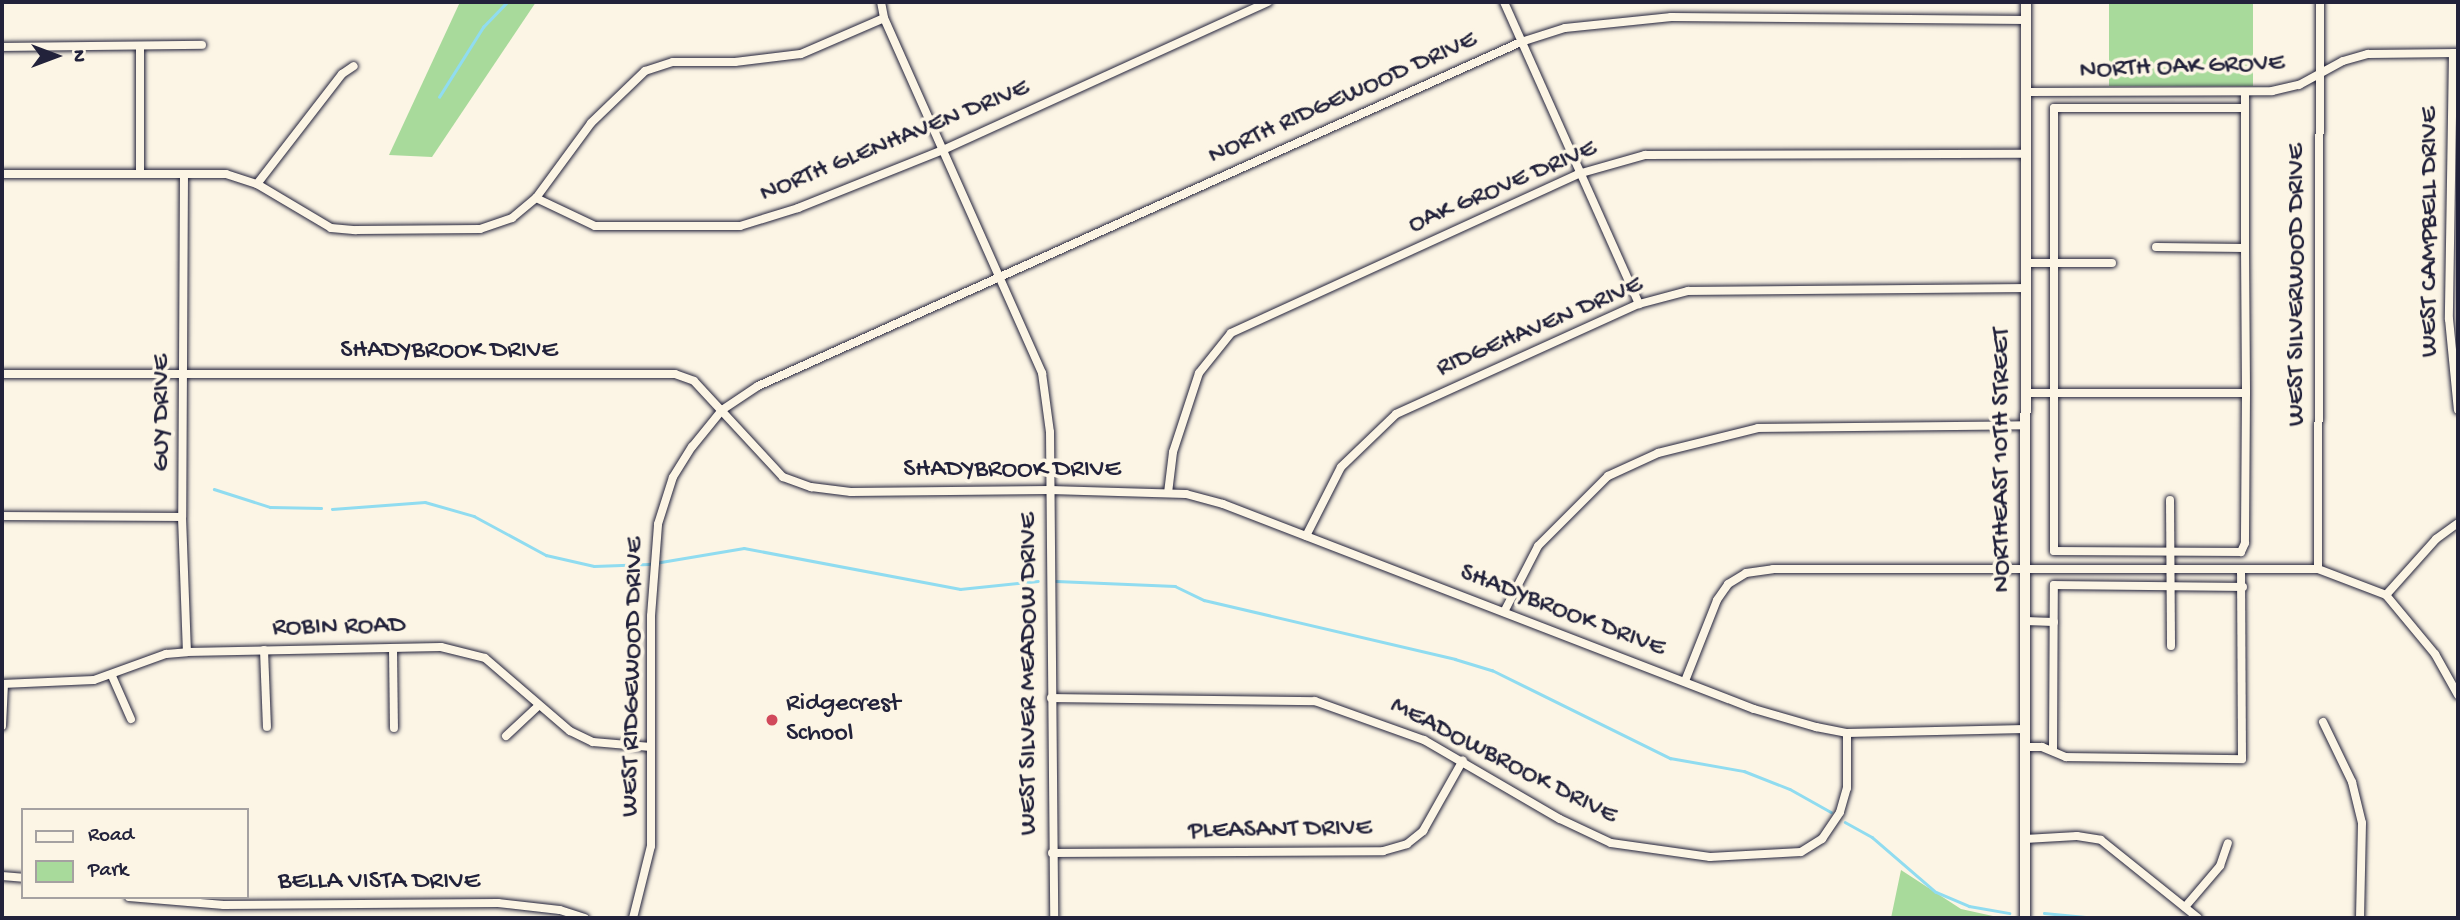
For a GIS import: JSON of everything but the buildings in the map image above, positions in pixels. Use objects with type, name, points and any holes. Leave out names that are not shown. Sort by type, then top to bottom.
[{"type":"main road","name":"NORTHEAST 10TH STREET","points":[[2025,918],[2026,2]]},
{"type":"street","name":"WEST SILVER MEADOW DRIVE","points":[[881,2],[884,18],[1042,373],[1050,432],[1054,918]]},
{"type":"street","name":"NORTH GLENHAVEN DRIVE","points":[[536,198],[595,226],[740,226],[799,208],[943,150],[1268,2]]},
{"type":"street","points":[[1504,2],[1578,174],[1639,304]]},
{"type":"street","name":"WEST SILVERWOOD DRIVE","points":[[2318,569],[2320,2]]},
{"type":"street","points":[[2,174],[226,174],[257,184],[305,216],[331,228],[480,229],[512,218],[536,198],[591,123],[645,71],[673,62],[735,62],[801,54],[884,18]]},
{"type":"street","name":"NORTH RIDGEWOOD DRIVE","points":[[722,410],[758,386],[1521,42],[1591,22],[1671,18],[2026,20]]},
{"type":"street","points":[[2,47],[202,45]]},
{"type":"street","points":[[139,173],[140,46]]},
{"type":"street","name":"NORTH OAK GROVE","points":[[2026,92],[2245,92],[2299,85],[2368,54],[2455,53]]},
{"type":"street","name":"WEST CAMPBELL DRIVE","points":[[2455,53],[2449,319],[2458,410]]},
{"type":"street","points":[[257,184],[342,74],[354,66]]},
{"type":"street","points":[[2245,92],[2246,393],[2241,552],[2054,551],[2054,108],[2245,108]]},
{"type":"street","name":"OAK GROVE DRIVE","points":[[1168,493],[1173,452],[1199,373],[1231,333],[1578,174],[1645,155],[2025,154]]},
{"type":"street","name":"GUY DRIVE","points":[[184,174],[182,517],[187,652]]},
{"type":"street","points":[[2156,247],[2245,248]]},
{"type":"street","points":[[2025,263],[2112,263]]},
{"type":"street","name":"RIDGEHAVEN DRIVE","points":[[1306,536],[1341,467],[1396,414],[1639,304],[1688,291],[2025,288]]},
{"type":"street","name":"SHADYBROOK DRIVE","points":[[2,374],[652,372],[694,381],[783,477],[811,487],[851,492],[1050,489],[1168,493],[1223,504],[1754,709],[1847,733],[2025,729]]},
{"type":"street","points":[[2025,393],[2246,393]]},
{"type":"street","name":"WEST RIDGEWOOD DRIVE","points":[[633,918],[651,846],[654,552],[673,477],[722,410]]},
{"type":"street","points":[[1504,612],[1538,546],[1608,476],[1658,453],[1758,428],[2025,425]]},
{"type":"street","points":[[2170,500],[2171,646]]},
{"type":"street","points":[[2,516],[182,517]]},
{"type":"street","points":[[2386,595],[2436,539],[2458,523]]},
{"type":"street","points":[[1685,681],[1717,600],[1728,584],[1746,573],[1773,569],[2318,569],[2386,595],[2435,654],[2458,695]]},
{"type":"street","points":[[2025,747],[2053,750],[2066,757],[2242,759],[2241,569]]},
{"type":"street","points":[[2053,750],[2054,585],[2243,587]]},
{"type":"street","points":[[2025,621],[2054,622]]},
{"type":"street","name":"ROBIN ROAD","points":[[3,684],[65,684],[112,676],[135,664],[187,652],[441,647],[485,658],[537,707],[593,741],[650,747]]},
{"type":"street","points":[[393,649],[394,728]]},
{"type":"street","points":[[264,650],[267,727]]},
{"type":"street","points":[[112,676],[131,719]]},
{"type":"street","points":[[2,726],[3,684]]},
{"type":"street","name":"MEADOWBROOK DRIVE","points":[[1051,698],[1315,701],[1349,710],[1464,760],[1560,819],[1611,842],[1685,855],[1766,856],[1801,852],[1822,839],[1840,812],[1847,788],[1847,733]]},
{"type":"street","points":[[506,736],[537,707]]},
{"type":"street","points":[[2323,722],[2352,782],[2362,823],[2360,918]]},
{"type":"street","name":"PLEASANT DRIVE","points":[[1052,853],[1383,851],[1407,844],[1423,831],[1464,760]]},
{"type":"street","points":[[2025,839],[2077,835],[2101,840],[2198,918]]},
{"type":"street","points":[[2185,907],[2220,866],[2228,842]]},
{"type":"street","points":[[2,876],[21,878]]},
{"type":"street","name":"BELLA VISTA DRIVE","points":[[153,899],[224,905],[498,903],[560,910],[585,918]]},
{"type":"green space","points":[[460,2],[536,2],[432,157],[389,155]]},
{"type":"green space","points":[[2109,2],[2253,2],[2253,86],[2109,86]]},
{"type":"green space","points":[[1901,870],[1961,909],[2002,918],[1891,918]]},
{"type":"waterway","points":[[439,97],[483,27],[507,2]]},
{"type":"waterway","points":[[214,489],[270,507],[321,508]]},
{"type":"waterway","points":[[332,509],[425,502],[474,516],[546,555],[594,566],[649,564],[744,548],[960,589],[1038,581]]},
{"type":"waterway","points":[[1056,581],[1175,586],[1204,600],[1492,670],[1670,758],[1744,771],[1790,789],[1831,812]]},
{"type":"waterway","points":[[1845,822],[1872,837],[1936,892],[1969,906],[2009,913]]},
{"type":"waterway","points":[[2044,913],[2096,918]]},
{"type":"place","name":"Ridgecrest School","points":[[772,720]]}]
